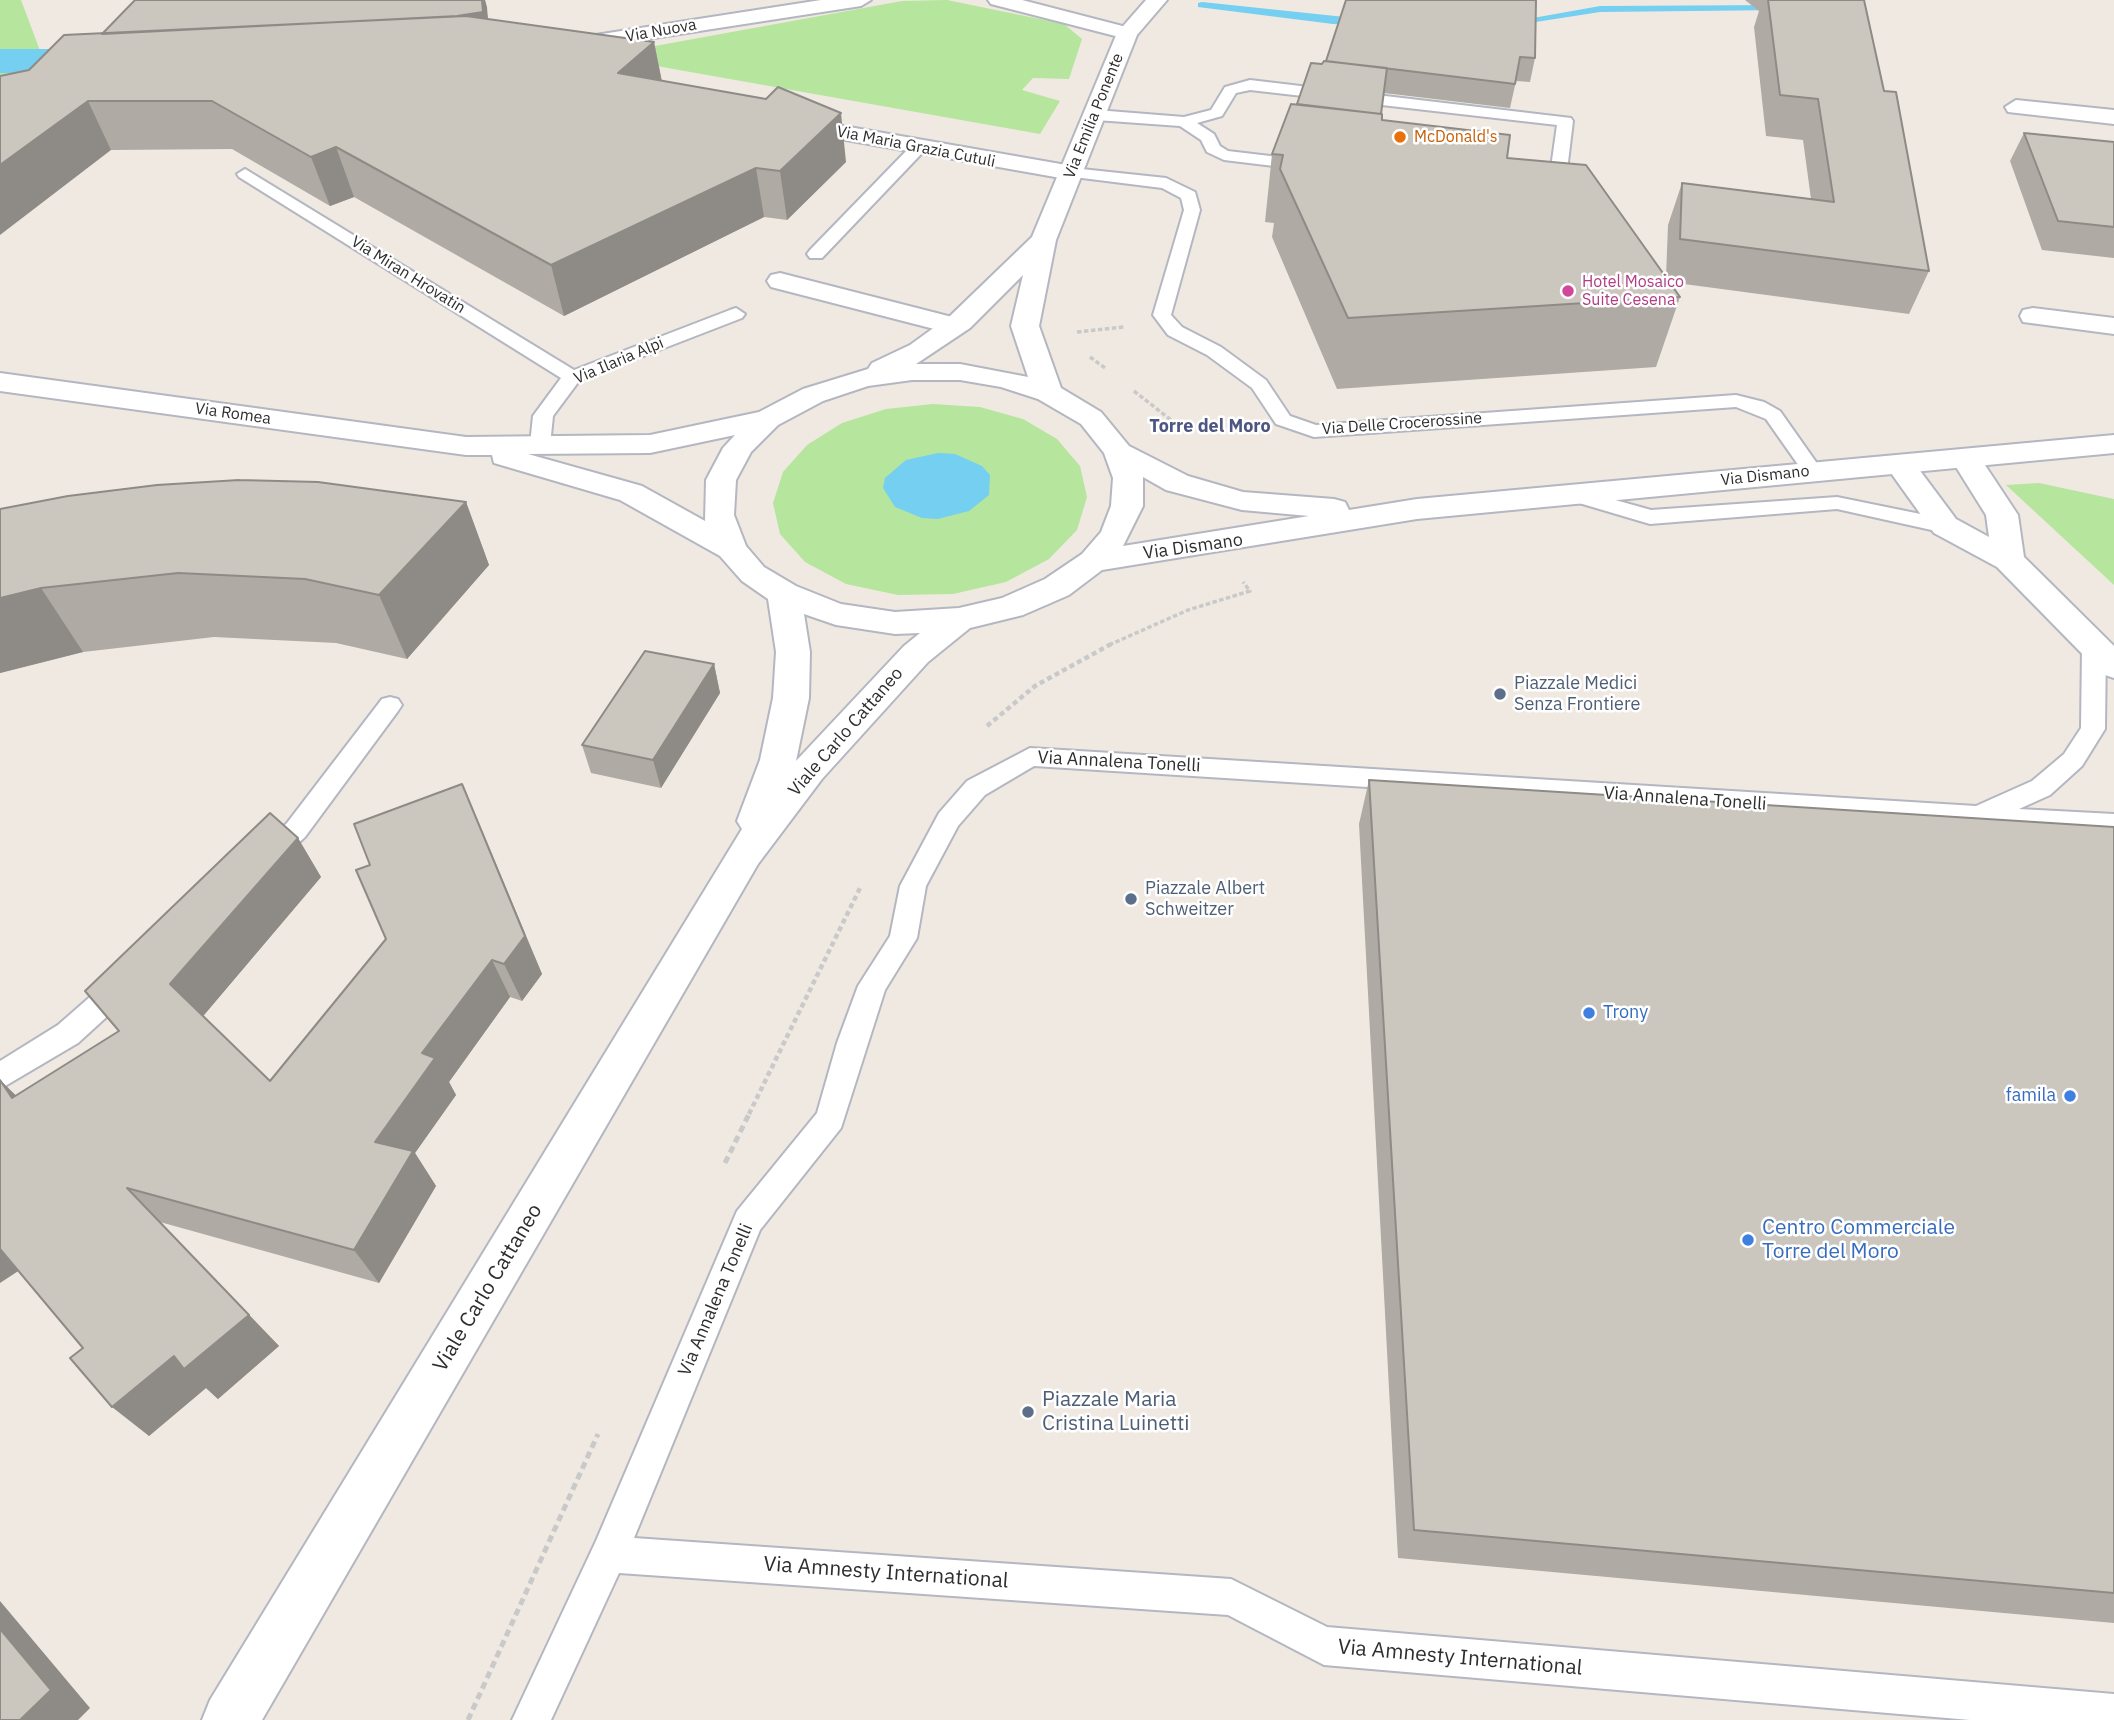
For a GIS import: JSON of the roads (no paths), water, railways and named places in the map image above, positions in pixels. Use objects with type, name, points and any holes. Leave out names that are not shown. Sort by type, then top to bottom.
[{"type":"main road","name":"Via Nuova","points":[[552,47],[605,42],[742,17],[861,0]]},
{"type":"main road","points":[[998,0],[1127,33]]},
{"type":"main road","name":"Via Emilia Ponente","points":[[1048,393],[1025,326],[1043,240],[1096,115],[1127,33],[1151,7]]},
{"type":"main road","points":[[2016,107],[2114,117]]},
{"type":"main road","name":"Via Maria Grazia Cutuli","points":[[771,120],[1072,173]]},
{"type":"main road","name":"Via Emilia Ponente","points":[[864,378],[920,351],[960,322],[1043,240]]},
{"type":"main road","points":[[780,281],[942,323]]},
{"type":"main road","points":[[2033,316],[2114,326]]},
{"type":"main road","points":[[912,372],[960,372],[1006,379],[1048,393],[1091,418],[1118,452],[1128,478],[1127,506],[1115,535],[1093,561],[1057,587],[1011,607],[959,619],[895,622],[836,614],[784,594],[753,573],[731,549],[718,515],[721,480],[738,448],[768,419],[813,395],[864,378],[912,372]]},
{"type":"main road","name":"Via Romea","points":[[0,382],[466,446],[631,494],[731,549]]},
{"type":"main road","name":"Via Romea","points":[[466,446],[650,444],[768,419]]},
{"type":"main road","name":"Via Dismano","points":[[1093,561],[1417,509],[2114,444]]},
{"type":"main road","name":"Via Dismano","points":[[1118,452],[1177,483],[1242,501],[1312,509],[1417,509]]},
{"type":"main road","points":[[1966,459],[2002,515],[2007,559]]},
{"type":"main road","points":[[1900,466],[1945,526],[2007,559],[2104,657]]},
{"type":"main road","name":"Viale Carlo Cattaneo","points":[[744,854],[778,760],[791,698],[793,652],[784,594]]},
{"type":"main road","name":"Viale Carlo Cattaneo","points":[[230,1720],[744,854],[809,770],[865,707],[916,654],[959,619]]},
{"type":"lane","points":[[1184,122],[1208,137],[1210,143],[1219,154],[1234,157],[1556,195],[1565,121],[1250,85],[1230,90],[1220,110],[1210,143]]},
{"type":"lane","points":[[1096,115],[1184,122],[1220,110]]},
{"type":"lane","points":[[816,254],[918,148]]},
{"type":"lane","name":"Via Delle Crocerossine","points":[[1072,173],[1167,183],[1189,196],[1192,209],[1162,316],[1175,331],[1214,351],[1258,383],[1283,420],[1314,430],[1736,401],[1757,406],[1773,415],[1813,472]]},
{"type":"lane","name":"Via Miran Hrovatin","points":[[245,174],[572,377]]},
{"type":"lane","name":"Via Ilaria Alpi","points":[[540,445],[543,416],[572,377],[736,314]]},
{"type":"lane","points":[[1576,495],[1650,517],[1837,503],[1945,526]]},
{"type":"lane","name":"Via Annalena Tonelli","points":[[1975,817],[2041,788],[2073,760],[2093,729],[2104,657]]},
{"type":"lane","points":[[244,877],[296,830],[390,705]]},
{"type":"lane","name":"Via Annalena Tonelli","points":[[531,1720],[609,1554],[748,1221],[830,1119],[851,1043],[872,986],[903,938],[913,886],[948,820],[976,788],[1030,757],[1196,765],[2114,824]]},
{"type":"lane","points":[[0,1076],[68,1034],[140,969]]},
{"type":"lane","name":"Via Amnesty International","points":[[609,1554],[1231,1597],[1324,1646],[2114,1713]]},
{"type":"water","points":[[938,453],[955,454],[982,466],[990,475],[989,495],[969,511],[938,519],[922,518],[895,507],[883,488],[885,478],[906,460]]},
{"type":"waterway","points":[[1202,5],[1333,21],[1364,22]]},
{"type":"waterway","points":[[1510,23],[1600,9],[1779,8]]},
{"type":"waterway","points":[[0,61],[74,61]]},
{"type":"place","name":"McDonald's","points":[[1400,137]]},
{"type":"place","name":"Hotel Mosaico Suite Cesena","points":[[1568,291]]},
{"type":"place","name":"Piazzale Medici Senza Frontiere","points":[[1500,694]]},
{"type":"place","name":"Piazzale Albert Schweitzer","points":[[1131,899]]},
{"type":"place","name":"Trony","points":[[1589,1013]]},
{"type":"place","name":"famila","points":[[2070,1096]]},
{"type":"place","name":"Centro Commerciale Torre del Moro","points":[[1748,1240]]},
{"type":"place","name":"Piazzale Maria Cristina Luinetti","points":[[1028,1412]]},
{"type":"district","name":"Torre del Moro","points":[[1210,427]]}]
